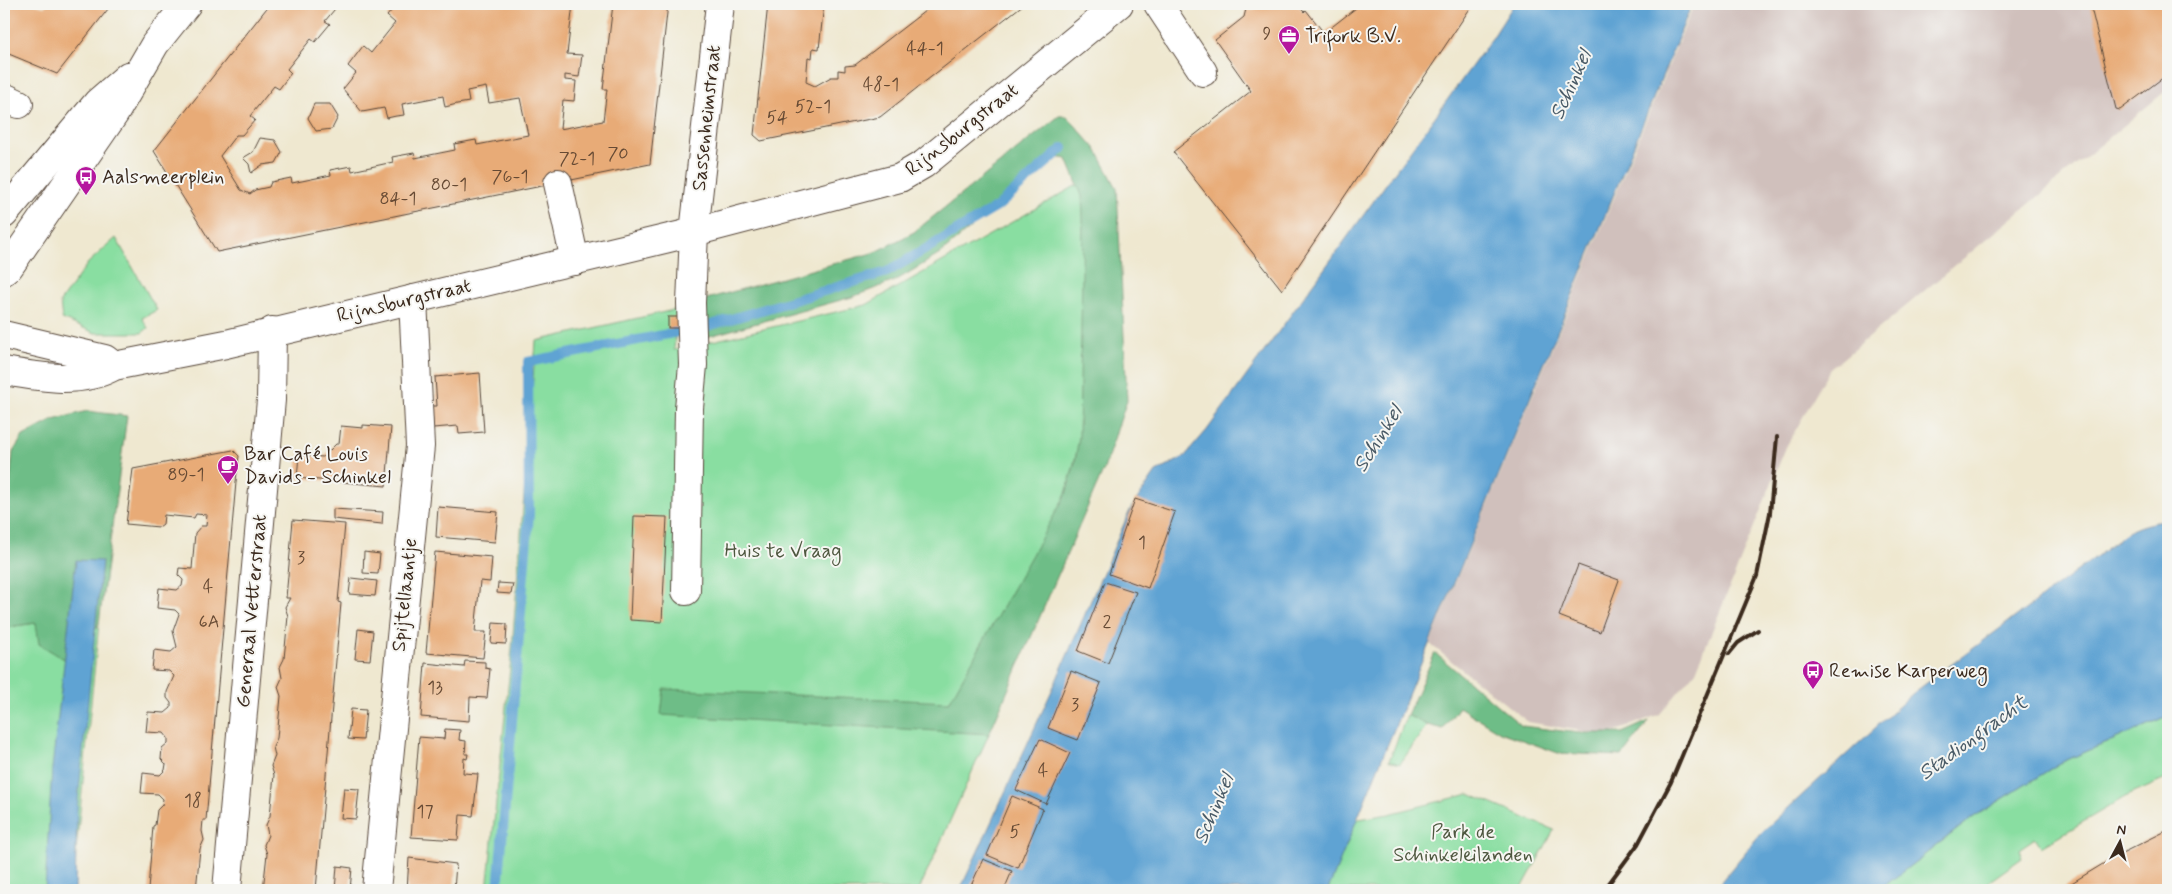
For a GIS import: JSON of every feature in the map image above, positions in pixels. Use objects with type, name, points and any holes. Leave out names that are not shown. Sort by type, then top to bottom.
[{"type":"street","points":[[4,272],[115,113],[144,62],[187,4]]},
{"type":"street","name":"Sassenheimstraat","points":[[694,232],[720,4]]},
{"type":"street","name":"Rijnsburgstraat","points":[[4,371],[43,377],[78,377],[105,372],[114,366],[226,344],[272,331],[694,232],[900,178],[924,164],[1119,4]]},
{"type":"street","points":[[1158,4],[1203,72]]},
{"type":"street","points":[[4,214],[98,102],[144,62]]},
{"type":"street","points":[[558,183],[575,260]]},
{"type":"street","points":[[686,591],[688,408],[694,365],[691,303],[694,232]]},
{"type":"street","name":"Spijtellaantje","points":[[376,890],[420,446],[413,299]]},
{"type":"street","name":"Generaal Vetterstraat","points":[[227,890],[271,400],[272,331]]},
{"type":"street","points":[[4,335],[105,359],[114,366]]},
{"type":"shaded area","points":[[1694,4],[2168,4],[2168,89],[1830,369],[1786,447],[1696,671],[1660,714],[1606,735],[1528,722],[1430,644]]},
{"type":"green space","points":[[1059,116],[1067,116],[1096,149],[1117,188],[1127,400],[1104,469],[989,734],[661,715],[664,689],[949,702],[1066,494],[1075,462],[1079,436],[1083,218],[1082,196],[1067,159],[1054,157],[940,254],[895,281],[852,297],[695,340],[699,301],[876,252],[914,232]]},
{"type":"green space","name":"Huis te Vraag","points":[[1086,180],[1116,292],[1064,504],[933,730],[989,734],[919,890],[487,890],[512,648],[536,341],[678,309],[674,350],[866,305]]},
{"type":"green space","points":[[116,238],[157,310],[142,318],[148,328],[142,333],[95,333],[62,319],[60,302],[88,263]]},
{"type":"green space","points":[[87,411],[127,416],[99,623],[89,642],[64,659],[39,644],[36,623],[8,627],[4,624],[4,506],[10,482],[13,452],[23,436],[53,420]]},
{"type":"green space","points":[[36,623],[89,642],[99,623],[72,890],[4,890],[4,624],[8,627]]},
{"type":"green space","points":[[1435,653],[1522,726],[1579,733],[1622,733],[1649,721],[1622,756],[1558,753],[1500,732],[1459,707],[1443,729],[1427,725],[1407,715]]},
{"type":"green space","points":[[1407,715],[1427,725],[1400,764],[1389,761]]},
{"type":"green space","points":[[2168,716],[2168,778],[2125,797],[2041,847],[2035,838],[2019,849],[2022,858],[1977,890],[1879,890],[1972,818],[2060,763]]},
{"type":"green space","name":"Park de Schinkeleilanden","points":[[1469,794],[1554,830],[1521,890],[1312,890],[1341,822],[1389,814]]},
{"type":"water","name":"Schinkel","points":[[1514,4],[1692,4],[1328,890],[960,890],[1053,688],[1131,508],[1156,472],[1184,457],[1207,430],[1493,37]]},
{"type":"water","name":"Stadiongracht","points":[[2168,520],[2168,716],[2060,763],[1972,818],[1879,890],[1714,890],[1761,833],[1912,694],[2121,537],[2133,529]]},
{"type":"water","points":[[76,560],[102,561],[77,811],[75,890],[45,890],[52,768]]},
{"type":"building","points":[[4,4],[34,4],[44,7],[47,4],[112,4],[57,74],[4,52]]},
{"type":"building","points":[[270,4],[339,4],[325,21],[330,24],[315,42],[311,39],[287,69],[291,73],[279,89],[274,86],[250,116],[255,120],[242,135],[236,135],[220,156],[241,190],[250,194],[255,190],[269,187],[271,182],[291,178],[292,183],[331,175],[330,170],[351,166],[352,171],[393,162],[392,157],[414,153],[415,158],[455,150],[454,144],[476,140],[477,145],[528,135],[520,98],[489,103],[486,87],[467,91],[469,102],[445,107],[443,96],[402,104],[404,115],[387,118],[384,108],[362,112],[343,89],[356,73],[348,66],[363,46],[371,53],[395,23],[387,16],[397,4],[573,4],[567,54],[582,55],[579,77],[565,75],[565,80],[576,81],[574,101],[563,100],[560,129],[603,121],[607,89],[603,89],[613,4],[668,4],[650,164],[217,252],[154,151]]},
{"type":"building","points":[[768,4],[824,4],[819,49],[813,48],[812,58],[808,57],[806,82],[815,86],[831,77],[838,77],[838,70],[845,71],[845,66],[855,65],[934,4],[1024,4],[880,117],[761,141],[754,135]]},
{"type":"building","points":[[1261,4],[1297,4],[1304,12],[1306,10],[1324,33],[1361,4],[1473,4],[1282,290],[1173,152],[1251,91],[1215,40],[1244,17],[1246,9],[1254,9]]},
{"type":"building","points":[[2090,4],[2168,4],[2168,74],[2120,110],[2116,109]]},
{"type":"building","points":[[314,104],[330,104],[338,117],[332,129],[316,131],[308,118]]},
{"type":"building","points":[[260,138],[275,140],[282,152],[276,163],[262,165],[251,173],[249,164],[243,158],[253,152]]},
{"type":"building","points":[[668,317],[679,317],[679,328],[668,328]]},
{"type":"building","points":[[480,373],[484,432],[459,434],[458,426],[433,428],[432,406],[437,406],[435,377]]},
{"type":"building","points":[[363,425],[391,427],[386,486],[297,478],[299,455],[323,457],[336,444],[339,444],[341,426],[363,428]]},
{"type":"building","points":[[233,450],[239,456],[206,820],[203,820],[202,831],[204,840],[200,849],[196,890],[148,890],[153,826],[155,825],[157,810],[162,805],[163,799],[158,794],[141,793],[143,773],[160,775],[165,770],[166,764],[161,759],[162,748],[168,743],[168,738],[164,733],[146,732],[148,712],[165,713],[171,708],[167,692],[174,676],[169,671],[152,670],[154,650],[171,652],[177,647],[173,631],[179,614],[175,610],[157,608],[159,588],[177,590],[182,586],[183,580],[178,575],[179,568],[192,569],[195,533],[201,526],[206,526],[207,515],[196,514],[194,518],[164,515],[163,524],[159,527],[126,524],[133,469]]},
{"type":"building","points":[[1135,499],[1175,512],[1148,588],[1109,574]]},
{"type":"building","points":[[438,507],[498,512],[495,542],[436,537]]},
{"type":"building","points":[[333,509],[383,512],[382,524],[333,519]]},
{"type":"building","points":[[634,516],[667,517],[662,622],[630,620]]},
{"type":"building","points":[[293,520],[345,524],[338,602],[341,603],[316,890],[263,890],[267,854],[264,845],[268,835],[266,825],[270,816],[274,775],[271,766],[275,756],[273,747],[277,738],[281,696],[278,687],[282,678],[280,667],[284,659],[288,616],[285,607],[290,598],[286,598]]},
{"type":"building","points":[[364,552],[380,554],[378,574],[363,573]]},
{"type":"building","points":[[435,552],[492,557],[490,582],[480,581],[475,632],[486,632],[483,658],[426,653]]},
{"type":"building","points":[[1578,565],[1619,580],[1600,632],[1559,616]]},
{"type":"building","points":[[351,578],[377,581],[375,596],[349,594]]},
{"type":"building","points":[[1105,582],[1136,592],[1108,663],[1078,651]]},
{"type":"building","points":[[498,583],[513,584],[511,594],[497,593]]},
{"type":"building","points":[[493,623],[507,624],[506,644],[491,643]]},
{"type":"building","points":[[358,629],[373,631],[370,660],[355,659]]},
{"type":"building","points":[[465,661],[485,662],[485,668],[490,669],[487,698],[470,697],[469,721],[421,717],[425,663],[464,667]]},
{"type":"building","points":[[1071,671],[1101,683],[1078,740],[1048,728]]},
{"type":"building","points":[[351,709],[366,710],[363,740],[348,739]]},
{"type":"building","points":[[445,729],[460,730],[459,740],[466,741],[465,754],[468,754],[467,759],[464,758],[463,773],[478,774],[473,816],[460,815],[458,840],[411,837],[419,737],[444,739]]},
{"type":"building","points":[[1040,739],[1070,753],[1046,804],[1016,790]]},
{"type":"building","points":[[344,788],[359,789],[356,819],[341,818]]},
{"type":"building","points":[[1012,796],[1043,809],[1018,868],[987,855]]},
{"type":"building","points":[[2168,830],[2168,890],[2060,890],[2116,856]]},
{"type":"building","points":[[409,858],[456,864],[454,890],[407,890]]},
{"type":"building","points":[[983,859],[1012,871],[1004,890],[969,890]]},
{"type":"building","points":[[337,866],[352,868],[350,890],[335,890]]},
{"type":"waterway","points":[[498,890],[529,514],[528,362],[708,326],[887,272],[997,207],[1063,148]]},
{"type":"railway","points":[[1604,890],[1638,844],[1671,782],[1757,576],[1770,513],[1777,437]]},
{"type":"railway","points":[[1729,654],[1738,643],[1758,630]]},
{"type":"place","name":"Trifork B.V.","points":[[1289,55]]},
{"type":"place","name":"Aalsmeerplein","points":[[86,196]]},
{"type":"place","name":"Bar Café Louis Davids - Schinkel","points":[[228,485]]},
{"type":"place","name":"Remise Karperweg","points":[[1813,690]]}]
